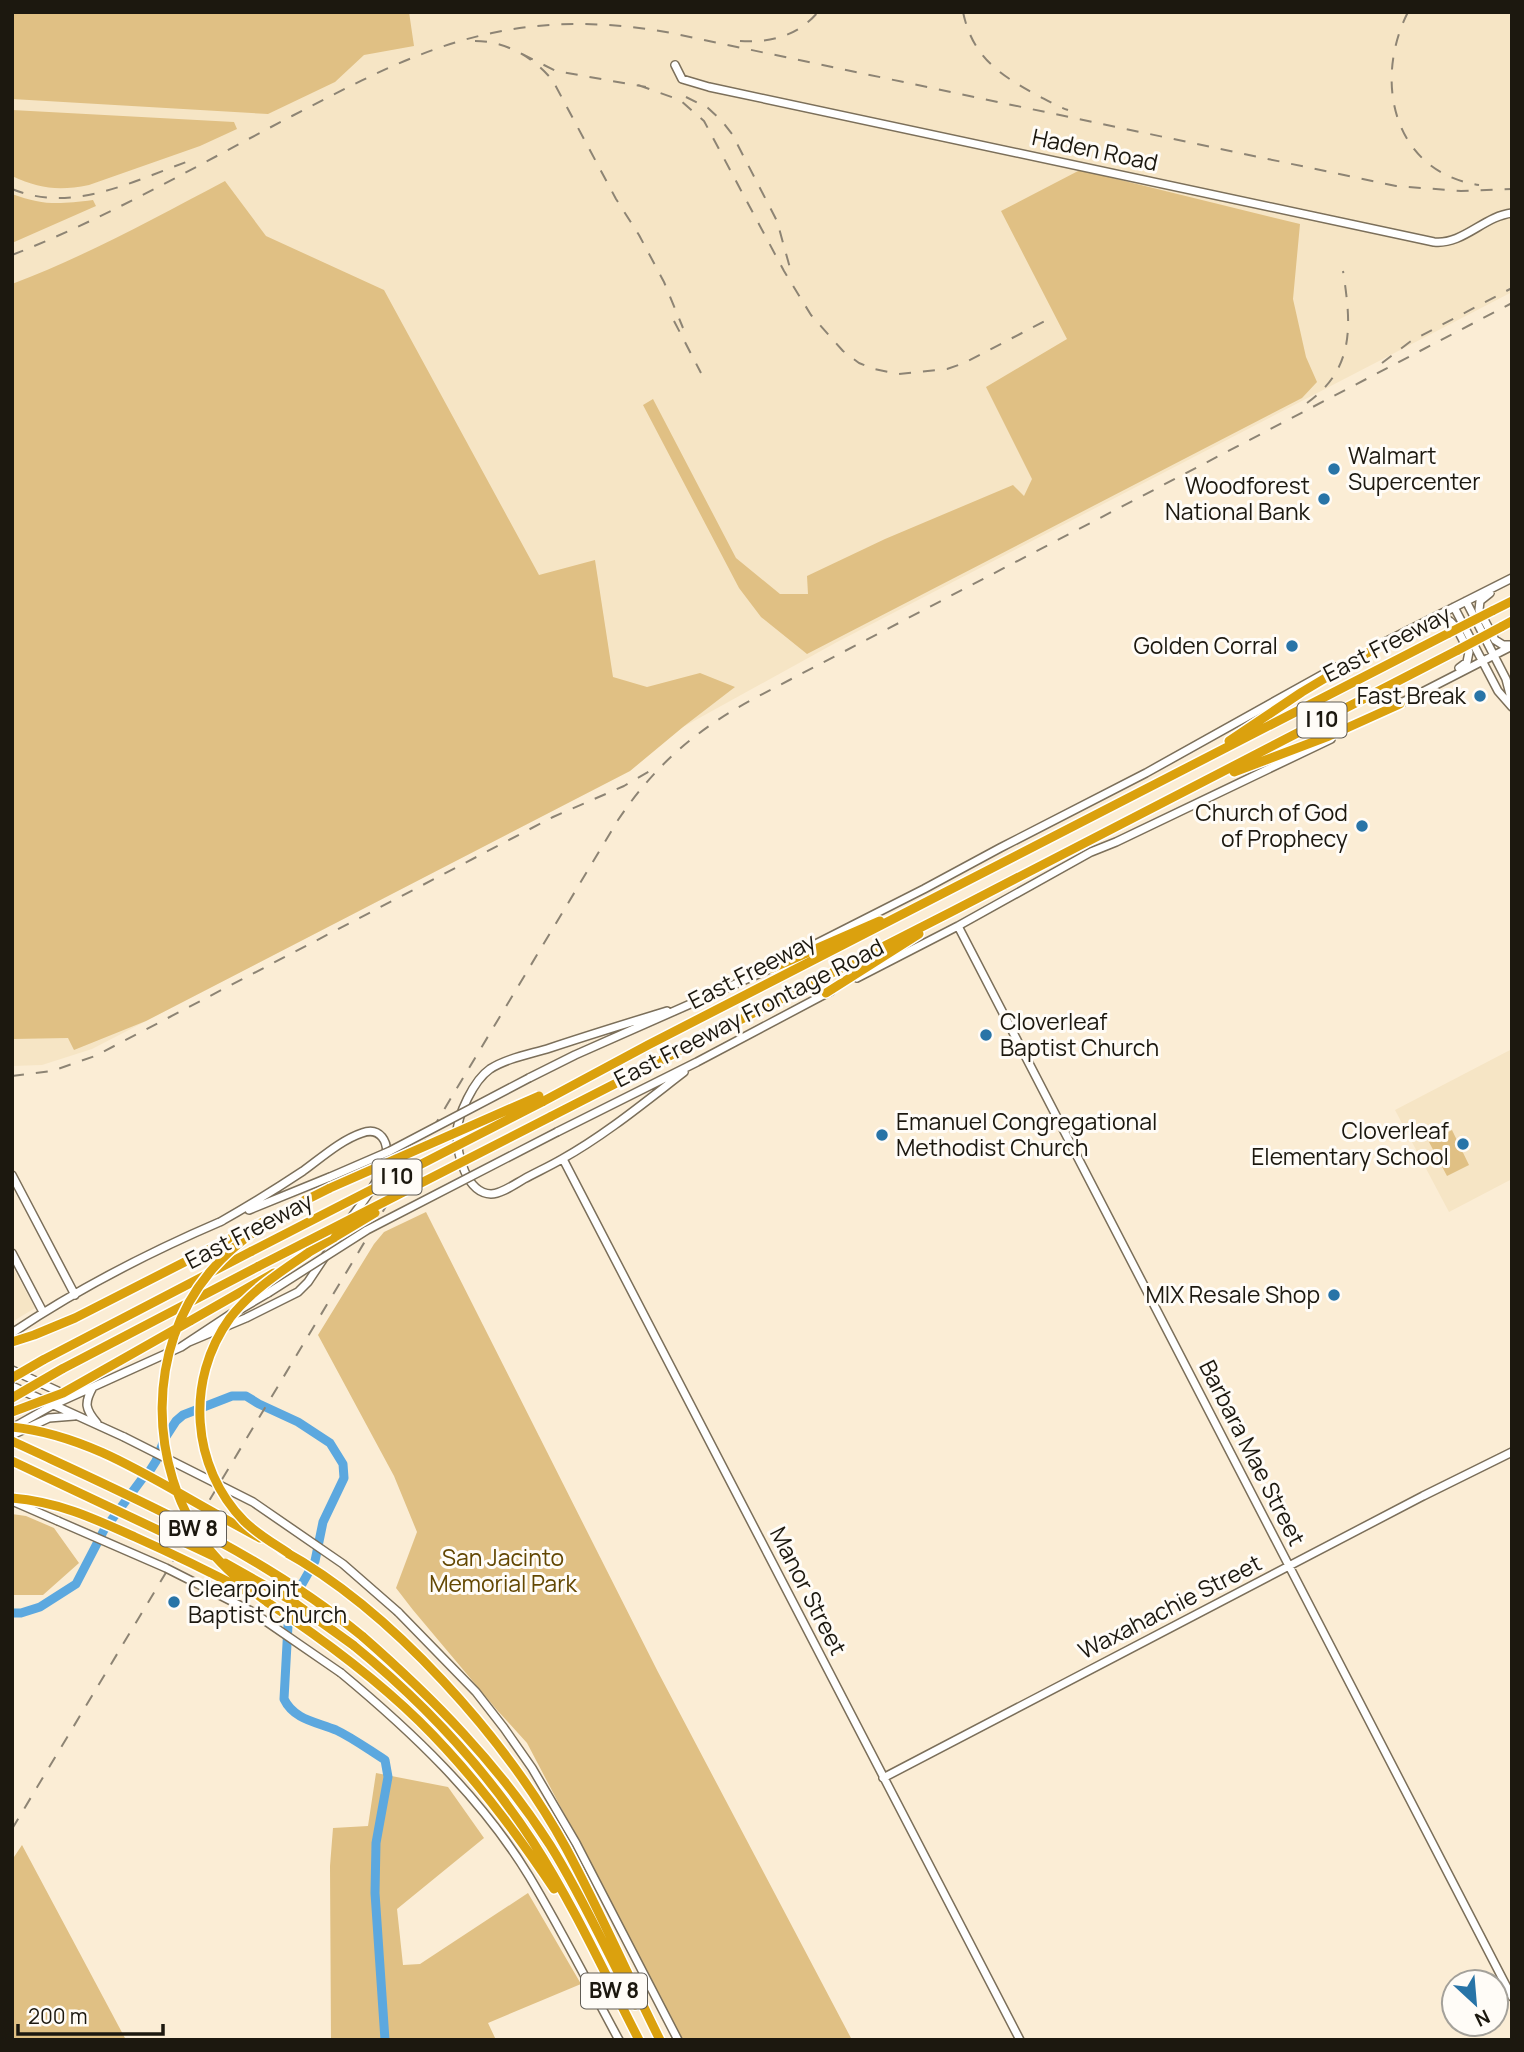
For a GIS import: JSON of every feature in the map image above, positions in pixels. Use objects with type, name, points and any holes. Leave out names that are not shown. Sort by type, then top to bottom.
[{"type":"highway","name":"East Freeway","points":[[12,1378],[540,1099],[943,895],[1512,601]]},
{"type":"highway","name":"East Freeway","points":[[12,1398],[62,1369],[260,1266],[1187,791],[1512,621]]},
{"type":"highway","points":[[1192,766],[1311,687],[1384,643]]},
{"type":"highway","points":[[1187,791],[1329,736],[1400,704]]},
{"type":"highway","points":[[772,968],[943,895]]},
{"type":"highway","points":[[826,993],[955,910]]},
{"type":"highway","points":[[12,1342],[84,1314],[371,1169],[540,1099]]},
{"type":"highway","points":[[12,1412],[51,1399],[81,1384],[308,1253],[433,1177]]},
{"type":"highway","points":[[307,1199],[247,1237],[223,1257],[202,1282],[180,1322],[167,1361],[162,1395],[166,1453],[174,1485],[198,1534],[217,1559],[267,1602],[340,1653],[431,1733],[499,1813],[589,1943]]},
{"type":"highway","points":[[308,1253],[264,1283],[239,1307],[210,1356],[199,1402],[204,1448],[220,1489],[250,1526],[329,1580],[376,1618],[428,1667],[467,1709],[514,1768],[565,1847],[660,2040]]},
{"type":"highway","points":[[12,1428],[57,1435],[101,1451],[288,1553]]},
{"type":"highway","name":"BW 8","points":[[12,1441],[165,1515],[260,1564],[307,1593],[362,1636],[433,1701],[489,1762],[524,1808],[562,1866],[654,2040]]},
{"type":"highway","name":"BW 8","points":[[12,1461],[248,1574],[307,1610],[385,1671],[436,1720],[496,1792],[538,1851],[639,2040]]},
{"type":"highway","points":[[12,1500],[51,1503],[89,1516],[267,1602]]},
{"type":"main road","name":"Haden Road","points":[[675,65],[682,79],[699,85],[1434,242],[1452,240],[1493,218],[1512,213]]},
{"type":"main road","name":"East Freeway Frontage Road","points":[[12,1333],[43,1312],[168,1245],[390,1151],[575,1055],[772,968],[792,955],[1146,773],[1325,673],[1509,579]]},
{"type":"main road","points":[[1509,579],[1482,598],[1479,607],[1495,640],[1503,645],[1512,645]]},
{"type":"main road","points":[[1466,601],[1508,685],[1512,705]]},
{"type":"main road","points":[[1454,607],[1498,691],[1512,705]]},
{"type":"main road","points":[[1436,616],[1451,620],[1469,655],[1463,666],[1442,677],[1436,685]]},
{"type":"main road","name":"East Freeway Frontage Road","points":[[12,1428],[53,1405],[189,1342],[367,1230],[958,926],[1091,852],[1400,704],[1512,645]]},
{"type":"main road","name":"Barbara Mae Street","points":[[958,926],[1512,1997]]},
{"type":"main road","points":[[697,1062],[563,1159],[492,1194],[483,1192],[467,1179],[457,1135],[466,1102],[491,1068],[518,1057],[701,1001]]},
{"type":"main road","points":[[189,1342],[246,1318],[303,1287],[381,1172],[388,1155],[387,1146],[377,1133],[360,1133],[264,1197],[220,1222]]},
{"type":"main road","name":"Manor Street","points":[[563,1159],[1020,2040]]},
{"type":"main road","points":[[12,1175],[75,1295]]},
{"type":"main road","points":[[12,1253],[43,1312]]},
{"type":"main road","points":[[12,1370],[60,1393],[78,1394]]},
{"type":"main road","name":"BW 8","points":[[12,1385],[124,1437],[253,1502],[343,1564],[398,1612],[476,1692],[532,1768],[576,1843],[678,2040]]},
{"type":"main road","points":[[93,1387],[86,1404],[99,1426]]},
{"type":"main road","points":[[24,1420],[28,1406],[25,1392]]},
{"type":"main road","points":[[12,1435],[50,1418],[75,1416]]},
{"type":"main road","name":"Waxahachie Street","points":[[883,1778],[1512,1452]]},
{"type":"main road","name":"BW 8","points":[[12,1500],[192,1580],[251,1611],[341,1673],[383,1708],[459,1784],[487,1817],[528,1874],[619,2040]]},
{"type":"shaded area","points":[[12,12],[1512,12],[1512,292],[837,642],[683,727],[630,771],[92,1049],[42,1065],[12,1066]]},
{"type":"shaded area","name":"Cloverleaf Elementary School","points":[[1512,1049],[1512,1179],[1449,1212],[1395,1110]]},
{"type":"shaded area","points":[[12,1266],[35,1308],[12,1322]]},
{"type":"green space","points":[[12,12],[409,12],[414,46],[364,55],[335,82],[268,114],[12,99]]},
{"type":"green space","points":[[12,110],[234,122],[237,129],[200,146],[89,185],[50,188],[12,176]]},
{"type":"green space","points":[[1080,170],[1300,224],[1293,299],[1306,357],[1317,382],[1302,398],[807,654],[761,617],[739,588],[643,405],[653,399],[736,558],[780,594],[808,594],[807,576],[885,539],[1013,485],[1024,496],[1032,479],[986,387],[1067,339],[1001,211]]},
{"type":"green space","points":[[225,181],[266,236],[384,290],[539,575],[595,560],[613,677],[647,687],[700,673],[735,687],[630,771],[146,1021],[74,1050],[68,1038],[12,1039],[12,284],[93,249]]},
{"type":"green space","points":[[12,194],[52,203],[93,200],[96,206],[12,243]]},
{"type":"green space","points":[[1452,1130],[1469,1165],[1447,1176],[1429,1142]]},
{"type":"green space","name":"San Jacinto Memorial Park","points":[[426,1212],[658,1672],[852,2040],[680,2040],[527,1743],[396,1588],[417,1532],[394,1476],[318,1335],[384,1232]]},
{"type":"green space","points":[[12,1514],[26,1516],[54,1528],[79,1563],[43,1595],[12,1595]]},
{"type":"green space","points":[[376,1773],[448,1787],[484,1838],[397,1909],[403,1965],[420,1964],[528,1893],[581,1984],[488,2023],[496,2040],[331,2040],[330,1866],[333,1828],[368,1826]]},
{"type":"green space","points":[[22,1845],[126,2040],[12,2040],[12,1860]]},
{"type":"waterway","points":[[12,1613],[40,1607],[76,1584],[104,1530],[149,1472],[165,1438],[183,1415],[232,1396],[246,1396],[298,1422],[330,1443],[343,1464],[344,1478],[323,1522],[315,1561],[289,1607],[284,1699],[300,1716],[342,1733],[385,1760],[388,1777],[376,1843],[375,1893],[385,2040]]},
{"type":"railway","points":[[740,41],[762,41],[783,36],[802,27],[818,12]]},
{"type":"railway","points":[[963,12],[973,40],[997,70],[1020,86],[1068,110]]},
{"type":"railway","points":[[1408,12],[1397,39],[1392,66],[1392,94],[1398,120],[1410,143],[1427,162],[1450,177],[1479,185]]},
{"type":"railway","points":[[12,255],[119,207],[340,91],[414,57],[492,33],[559,24],[604,25],[671,33],[1396,186],[1461,191],[1512,189]]},
{"type":"railway","points":[[475,41],[497,44],[518,52],[537,65],[553,81],[664,282],[683,328]]},
{"type":"railway","points":[[522,54],[556,71],[646,87]]},
{"type":"railway","points":[[638,85],[680,100],[704,121],[784,271],[811,315],[843,351],[859,363],[899,374],[947,369],[1047,320]]},
{"type":"railway","points":[[686,97],[708,108],[732,134],[777,221],[790,268]]},
{"type":"railway","points":[[12,189],[35,196],[80,196],[124,185],[189,161]]},
{"type":"railway","points":[[1307,403],[1323,389],[1342,360],[1348,326],[1343,271]]},
{"type":"railway","points":[[1382,363],[1411,341],[1512,288]]},
{"type":"railway","points":[[12,1829],[618,820],[662,766],[695,736],[753,699],[1512,303]]},
{"type":"railway","points":[[674,321],[701,373]]},
{"type":"railway","points":[[12,1076],[52,1071],[95,1056],[553,817],[624,786],[650,771]]},
{"type":"place","name":"Walmart Supercenter","points":[[1334,469]]},
{"type":"place","name":"Woodforest National Bank","points":[[1324,499]]},
{"type":"place","name":"Golden Corral","points":[[1292,646]]},
{"type":"place","name":"Fast Break","points":[[1480,696]]},
{"type":"place","name":"Church of God of Prophecy","points":[[1362,826]]},
{"type":"place","name":"Cloverleaf Baptist Church","points":[[986,1035]]},
{"type":"place","name":"Emanuel Congregational Methodist Church","points":[[882,1135]]},
{"type":"place","name":"Cloverleaf Elementary School","points":[[1463,1144]]},
{"type":"place","name":"MIX Resale Shop","points":[[1334,1295]]},
{"type":"place","name":"Clearpoint Baptist Church","points":[[174,1602]]}]
